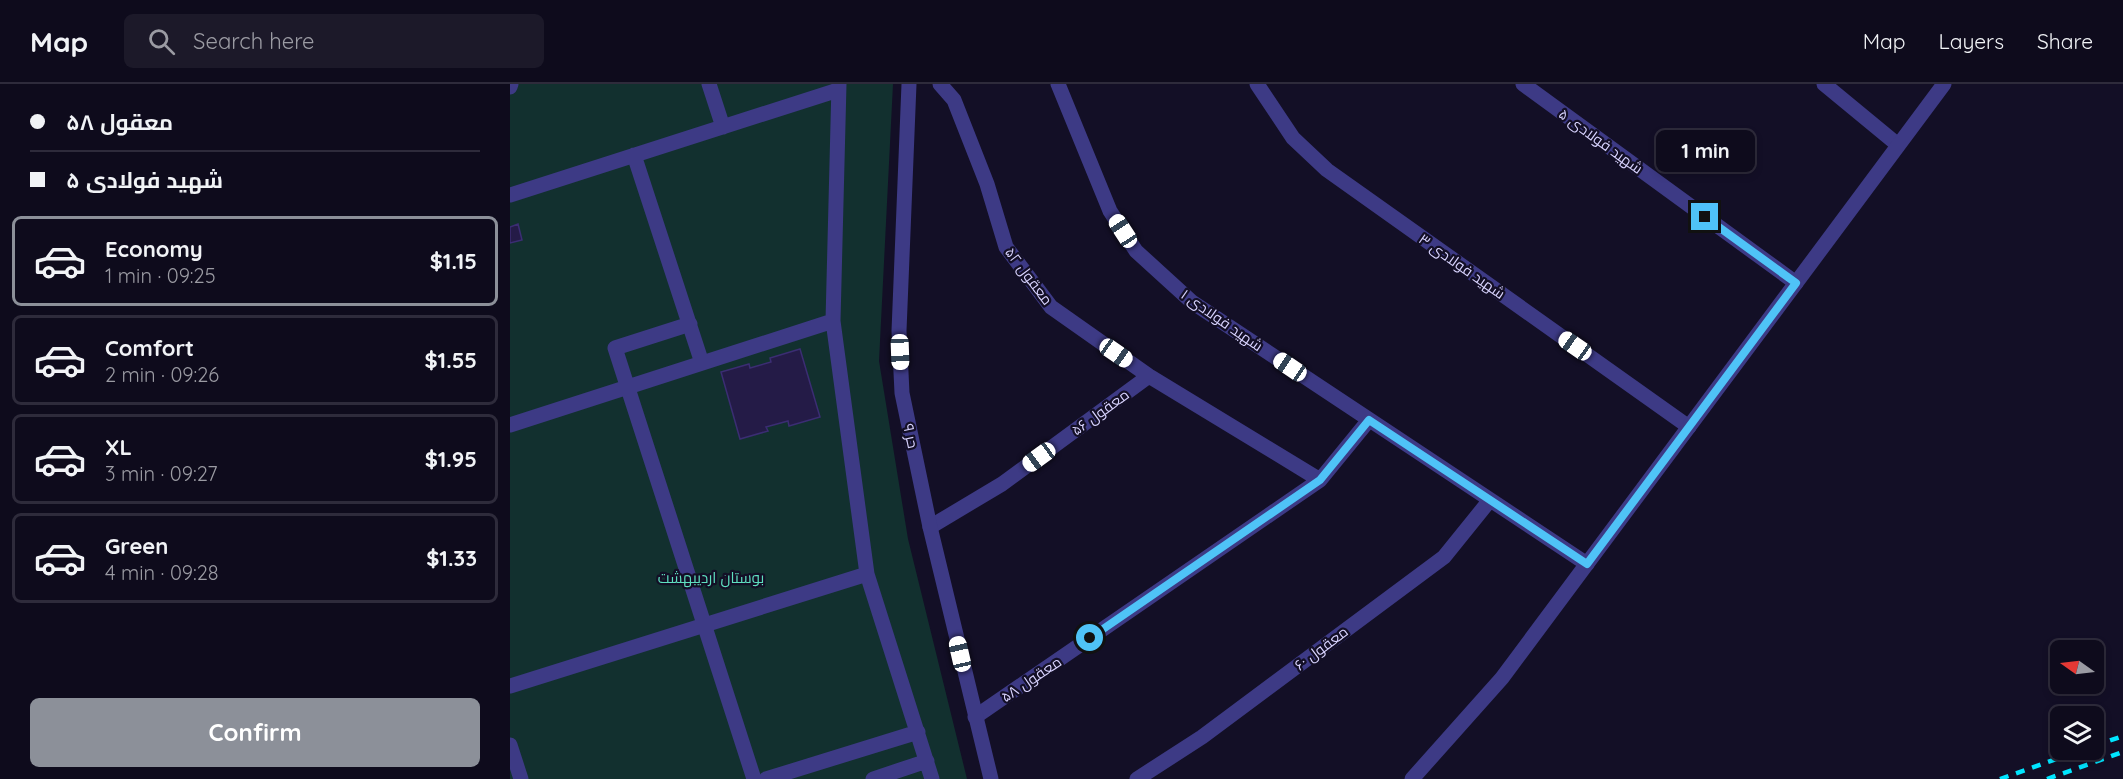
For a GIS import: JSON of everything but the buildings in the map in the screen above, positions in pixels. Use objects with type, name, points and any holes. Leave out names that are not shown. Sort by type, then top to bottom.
[{"type":"street","points":[[709,84],[723,127]]},
{"type":"street","name":"حر ۹","points":[[909,84],[899,331],[902,393],[930,527],[991,779]]},
{"type":"street","name":"معقول ۵۲","points":[[940,84],[954,100],[987,184],[1006,247],[1051,306],[1149,376],[1320,480]]},
{"type":"street","name":"شهید فولادی ۱","points":[[1058,84],[1110,211],[1136,251],[1192,302],[1587,564]]},
{"type":"street","name":"شهید فولادی ۳","points":[[1257,84],[1293,138],[1327,170],[1689,427]]},
{"type":"street","name":"شهید فولادی ۵","points":[[1523,84],[1796,283]]},
{"type":"street","points":[[1824,84],[1898,145]]},
{"type":"street","points":[[1412,779],[1502,678],[1944,84]]},
{"type":"street","points":[[510,195],[723,127],[839,87],[833,321],[867,574],[932,779]]},
{"type":"street","points":[[634,155],[702,363]]},
{"type":"street","points":[[510,425],[833,321]]},
{"type":"street","points":[[690,324],[615,348],[754,779]]},
{"type":"street","name":"معقول ۵۶","points":[[930,527],[1002,484],[1149,376]]},
{"type":"street","name":"معقول ۵۸","points":[[975,717],[1320,480],[1369,420]]},
{"type":"street","name":"معقول ۶۰","points":[[1137,779],[1202,737],[1444,557],[1490,500]]},
{"type":"street","points":[[510,686],[867,574]]},
{"type":"street","points":[[766,779],[918,732]]},
{"type":"street","points":[[510,745],[521,779]]},
{"type":"street","points":[[873,779],[927,761]]},
{"type":"green space","name":"بوستان اردیبهشت","points":[[510,84],[893,84],[879,361],[908,539],[967,779],[510,779]]},
{"type":"railway","points":[[2104,743],[2123,736]]},
{"type":"railway","points":[[2047,779],[2123,752]]},
{"type":"railway","points":[[2000,779],[2054,760]]},
{"type":"route","points":[[1090,638],[1320,480],[1369,420],[1587,564],[1796,283],[1705,217]]}]
